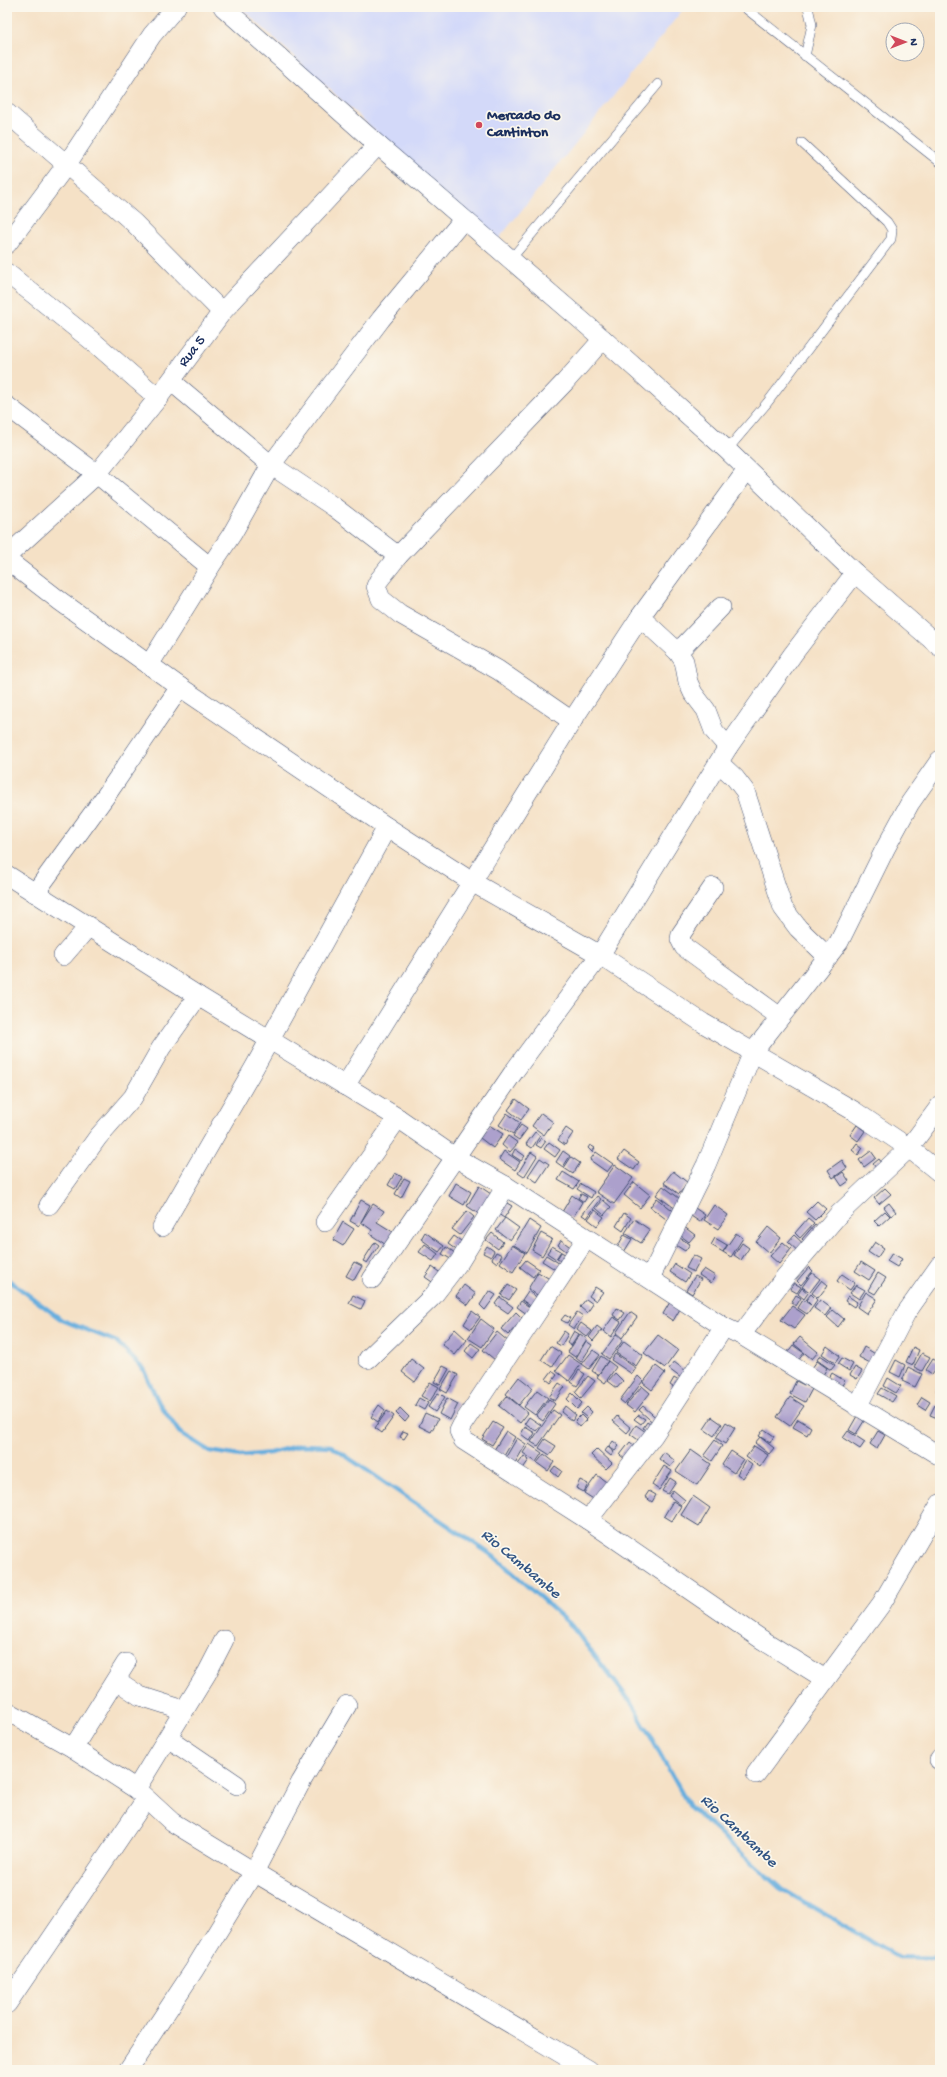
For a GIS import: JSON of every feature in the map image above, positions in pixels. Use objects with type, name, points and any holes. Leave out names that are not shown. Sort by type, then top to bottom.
[{"type":"street","points":[[7,244],[67,164],[152,34],[176,7]]},
{"type":"street","points":[[223,7],[378,145],[603,339],[727,450],[855,573],[940,647]]},
{"type":"street","points":[[7,113],[134,223],[222,312]]},
{"type":"street","name":"Rua 5","points":[[7,556],[97,474],[158,398],[222,312],[378,145]]},
{"type":"street","points":[[150,665],[210,566],[232,534],[271,465],[381,319],[464,220]]},
{"type":"street","points":[[7,273],[28,292],[96,344],[158,398]]},
{"type":"street","points":[[572,721],[498,670],[400,614],[381,599],[376,586],[398,556],[565,382],[603,339]]},
{"type":"street","points":[[171,380],[271,465],[334,507],[398,556]]},
{"type":"street","points":[[7,406],[97,474],[210,566]]},
{"type":"street","points":[[345,1086],[572,721],[640,617],[747,470]]},
{"type":"street","points":[[7,560],[60,601],[180,687],[387,827],[472,882],[600,955],[703,1023],[854,1111],[909,1148],[940,1173]]},
{"type":"street","points":[[372,1279],[519,1064],[600,955],[648,874],[724,755],[793,654],[855,573]]},
{"type":"street","points":[[678,652],[721,607]]},
{"type":"street","points":[[640,617],[678,652],[684,661],[688,682],[693,693],[706,710],[724,755],[735,778],[745,792],[782,908],[798,928],[828,957]]},
{"type":"street","points":[[35,893],[180,687]]},
{"type":"street","points":[[650,1278],[706,1165],[753,1052],[839,942],[885,849],[907,810],[940,760]]},
{"type":"street","points":[[162,1227],[254,1068],[269,1038],[387,827]]},
{"type":"street","points":[[7,875],[198,996],[398,1118],[456,1158],[506,1186],[586,1239],[732,1331],[940,1456]]},
{"type":"street","points":[[713,887],[681,934],[680,939],[684,947],[780,1017]]},
{"type":"street","points":[[63,956],[89,926]]},
{"type":"street","points":[[50,1205],[98,1137],[133,1097],[161,1048],[198,996]]},
{"type":"street","points":[[588,1520],[732,1331],[785,1277],[839,1214],[909,1148],[940,1106]]},
{"type":"street","points":[[325,1222],[398,1118]]},
{"type":"street","points":[[368,1360],[433,1296],[460,1261],[506,1186]]},
{"type":"street","points":[[586,1239],[459,1431],[463,1440],[588,1520],[761,1639],[825,1679]]},
{"type":"street","points":[[857,1407],[906,1313],[940,1265]]},
{"type":"street","points":[[756,1774],[882,1603],[940,1504]]},
{"type":"street","points":[[7,2004],[141,1794],[168,1738],[207,1673],[224,1640]]},
{"type":"street","points":[[73,1748],[126,1663]]},
{"type":"street","points":[[116,1680],[140,1696],[184,1710]]},
{"type":"street","points":[[128,2070],[194,1970],[254,1872],[301,1782],[347,1705]]},
{"type":"street","points":[[7,1710],[73,1748],[141,1794],[172,1822],[580,2068]]},
{"type":"street","points":[[168,1738],[237,1785]]},
{"type":"lane","points":[[744,7],[940,162]]},
{"type":"lane","points":[[805,56],[812,25],[808,7]]},
{"type":"lane","points":[[510,260],[658,84]]},
{"type":"lane","points":[[727,450],[766,403],[891,239],[892,230],[887,222],[802,143]]},
{"type":"shaded area","name":"Mercado do Cantinton","points":[[240,7],[685,7],[496,242]]},
{"type":"building","points":[[516,1099],[529,1109],[521,1120],[508,1110]]},
{"type":"building","points":[[507,1113],[520,1123],[513,1134],[499,1125]]},
{"type":"building","points":[[541,1113],[553,1122],[544,1135],[532,1126]]},
{"type":"building","points":[[489,1125],[503,1134],[493,1148],[480,1138]]},
{"type":"building","points":[[521,1125],[527,1129],[519,1140],[513,1136]]},
{"type":"building","points":[[857,1125],[865,1131],[858,1141],[850,1135]]},
{"type":"building","points":[[566,1128],[573,1133],[565,1145],[558,1140]]},
{"type":"building","points":[[535,1132],[540,1136],[532,1148],[526,1144]]},
{"type":"building","points":[[508,1136],[518,1143],[510,1152],[502,1145]]},
{"type":"building","points":[[541,1138],[546,1141],[541,1148],[536,1145]]},
{"type":"building","points":[[549,1142],[560,1150],[555,1157],[544,1149]]},
{"type":"building","points":[[857,1143],[863,1148],[858,1155],[852,1150]]},
{"type":"building","points":[[590,1145],[595,1148],[592,1152],[588,1148]]},
{"type":"building","points":[[515,1149],[525,1156],[521,1161],[512,1155]]},
{"type":"building","points":[[504,1151],[520,1162],[515,1170],[499,1159]]},
{"type":"building","points":[[563,1151],[570,1156],[563,1167],[556,1162]]},
{"type":"building","points":[[624,1151],[639,1162],[634,1170],[618,1159]]},
{"type":"building","points":[[871,1151],[876,1158],[864,1167],[859,1160]]},
{"type":"building","points":[[531,1152],[537,1156],[524,1177],[518,1173]]},
{"type":"building","points":[[596,1152],[613,1164],[607,1172],[590,1160]]},
{"type":"building","points":[[571,1157],[580,1163],[573,1174],[564,1168]]},
{"type":"building","points":[[540,1158],[549,1164],[537,1182],[528,1176]]},
{"type":"building","points":[[879,1159],[886,1168],[880,1173],[873,1164]]},
{"type":"building","points":[[842,1160],[847,1168],[833,1178],[828,1170]]},
{"type":"building","points":[[615,1165],[633,1178],[614,1204],[596,1192]]},
{"type":"building","points":[[673,1171],[688,1183],[679,1194],[664,1183]]},
{"type":"building","points":[[563,1172],[579,1182],[574,1189],[558,1180]]},
{"type":"building","points":[[843,1172],[849,1181],[842,1186],[836,1177]]},
{"type":"building","points":[[395,1173],[402,1177],[395,1189],[388,1185]]},
{"type":"building","points":[[404,1178],[410,1181],[401,1198],[395,1194]]},
{"type":"building","points":[[634,1182],[650,1195],[640,1208],[624,1195]]},
{"type":"building","points":[[456,1183],[471,1192],[464,1205],[449,1196]]},
{"type":"building","points":[[581,1184],[594,1192],[591,1198],[577,1189]]},
{"type":"building","points":[[479,1186],[494,1196],[482,1216],[467,1206]]},
{"type":"building","points":[[663,1186],[683,1201],[676,1209],[656,1195]]},
{"type":"building","points":[[885,1188],[891,1194],[879,1204],[874,1198]]},
{"type":"building","points":[[581,1194],[587,1197],[584,1202],[578,1198]]},
{"type":"building","points":[[572,1195],[582,1202],[572,1219],[562,1212]]},
{"type":"building","points":[[597,1196],[601,1199],[587,1218],[582,1215]]},
{"type":"building","points":[[657,1198],[676,1213],[670,1222],[650,1207]]},
{"type":"building","points":[[361,1200],[370,1205],[359,1226],[350,1221]]},
{"type":"building","points":[[502,1200],[512,1206],[504,1218],[494,1211]]},
{"type":"building","points":[[603,1200],[611,1207],[604,1215],[596,1208]]},
{"type":"building","points":[[817,1201],[826,1209],[815,1220],[806,1212]]},
{"type":"building","points":[[889,1203],[896,1212],[891,1216],[884,1207]]},
{"type":"building","points":[[373,1204],[384,1211],[377,1222],[393,1232],[392,1249],[370,1234],[372,1230],[361,1222]]},
{"type":"building","points":[[714,1205],[728,1215],[718,1229],[704,1220]]},
{"type":"building","points":[[692,1206],[705,1215],[700,1222],[688,1214]]},
{"type":"building","points":[[595,1210],[604,1217],[597,1226],[588,1219]]},
{"type":"building","points":[[467,1211],[474,1217],[460,1235],[452,1229]]},
{"type":"building","points":[[885,1211],[890,1216],[879,1226],[874,1221]]},
{"type":"building","points":[[624,1213],[631,1218],[623,1231],[616,1226]]},
{"type":"building","points":[[505,1218],[519,1228],[510,1240],[496,1230]]},
{"type":"building","points":[[808,1218],[814,1223],[800,1238],[795,1233]]},
{"type":"building","points":[[634,1219],[650,1230],[641,1243],[625,1233]]},
{"type":"building","points":[[529,1220],[541,1228],[527,1253],[514,1245]]},
{"type":"building","points":[[343,1222],[354,1229],[343,1246],[333,1240]]},
{"type":"building","points":[[815,1224],[824,1231],[810,1247],[802,1239]]},
{"type":"building","points":[[683,1226],[695,1235],[689,1242],[677,1233]]},
{"type":"building","points":[[768,1227],[781,1238],[769,1253],[756,1242]]},
{"type":"building","points":[[425,1232],[444,1246],[439,1252],[421,1239]]},
{"type":"building","points":[[492,1233],[503,1242],[498,1249],[486,1240]]},
{"type":"building","points":[[541,1233],[552,1239],[542,1256],[532,1250]]},
{"type":"building","points":[[736,1233],[743,1238],[731,1257],[723,1252]]},
{"type":"building","points":[[624,1235],[632,1239],[624,1252],[617,1248]]},
{"type":"building","points":[[794,1235],[809,1249],[803,1256],[788,1242]]},
{"type":"building","points":[[454,1236],[468,1246],[462,1254],[448,1244]]},
{"type":"building","points":[[678,1237],[690,1244],[685,1251],[674,1244]]},
{"type":"building","points":[[715,1238],[727,1245],[723,1252],[711,1245]]},
{"type":"building","points":[[561,1240],[573,1249],[570,1254],[558,1245]]},
{"type":"building","points":[[375,1242],[379,1245],[367,1263],[363,1261]]},
{"type":"building","points":[[783,1242],[791,1249],[779,1264],[770,1256]]},
{"type":"building","points":[[875,1242],[884,1248],[877,1258],[868,1252]]},
{"type":"building","points":[[742,1243],[749,1248],[741,1260],[734,1255]]},
{"type":"building","points":[[425,1244],[438,1254],[433,1261],[419,1252]]},
{"type":"building","points":[[512,1245],[525,1253],[513,1272],[500,1263]]},
{"type":"building","points":[[487,1246],[494,1251],[491,1257],[483,1253]]},
{"type":"building","points":[[552,1246],[561,1251],[556,1259],[547,1253]]},
{"type":"building","points":[[446,1247],[458,1255],[454,1261],[442,1254]]},
{"type":"building","points":[[496,1252],[502,1255],[497,1263],[492,1259]]},
{"type":"building","points":[[561,1252],[571,1257],[567,1264],[557,1259]]},
{"type":"building","points":[[892,1253],[902,1259],[897,1267],[887,1261]]},
{"type":"building","points":[[546,1255],[565,1267],[561,1273],[542,1261]]},
{"type":"building","points":[[693,1255],[701,1259],[694,1272],[686,1268]]},
{"type":"building","points":[[526,1260],[539,1269],[533,1277],[520,1267]]},
{"type":"building","points":[[354,1262],[362,1266],[354,1280],[346,1276]]},
{"type":"building","points":[[861,1262],[875,1271],[869,1280],[855,1271]]},
{"type":"building","points":[[675,1264],[690,1274],[685,1282],[670,1272]]},
{"type":"building","points":[[432,1267],[442,1274],[435,1284],[425,1277]]},
{"type":"building","points":[[809,1267],[813,1271],[801,1285],[797,1281]]},
{"type":"building","points":[[704,1269],[715,1276],[711,1283],[699,1275]]},
{"type":"building","points":[[538,1272],[553,1281],[542,1298],[528,1289]]},
{"type":"building","points":[[812,1273],[820,1279],[810,1292],[802,1287]]},
{"type":"building","points":[[878,1273],[886,1278],[875,1294],[868,1290]]},
{"type":"building","points":[[842,1274],[855,1283],[850,1290],[837,1281]]},
{"type":"building","points":[[695,1276],[701,1279],[692,1294],[686,1290]]},
{"type":"building","points":[[822,1280],[828,1285],[818,1298],[812,1293]]},
{"type":"building","points":[[794,1283],[801,1287],[797,1293],[790,1289]]},
{"type":"building","points":[[464,1285],[476,1294],[468,1305],[456,1296]]},
{"type":"building","points":[[508,1285],[516,1290],[509,1300],[501,1295]]},
{"type":"building","points":[[856,1285],[865,1290],[859,1299],[850,1293]]},
{"type":"building","points":[[595,1287],[603,1292],[596,1301],[589,1296]]},
{"type":"building","points":[[802,1288],[808,1293],[804,1299],[798,1294]]},
{"type":"building","points":[[489,1291],[496,1295],[485,1310],[480,1305]]},
{"type":"building","points":[[528,1291],[542,1301],[536,1310],[522,1300]]},
{"type":"building","points":[[866,1292],[877,1299],[867,1314],[857,1307]]},
{"type":"building","points":[[811,1294],[817,1300],[807,1314],[798,1308],[803,1300],[811,1305],[806,1300]]},
{"type":"building","points":[[353,1295],[365,1301],[361,1309],[349,1303]]},
{"type":"building","points":[[796,1295],[801,1298],[796,1306],[791,1303]]},
{"type":"building","points":[[848,1296],[857,1302],[854,1307],[845,1301]]},
{"type":"building","points":[[500,1297],[513,1307],[508,1313],[495,1304]]},
{"type":"building","points":[[586,1299],[593,1304],[587,1313],[580,1307]]},
{"type":"building","points":[[820,1300],[831,1308],[825,1316],[814,1308]]},
{"type":"building","points":[[521,1301],[535,1311],[531,1317],[517,1307]]},
{"type":"building","points":[[670,1302],[680,1309],[673,1321],[663,1314]]},
{"type":"building","points":[[792,1306],[805,1315],[794,1329],[781,1320]]},
{"type":"building","points":[[617,1308],[625,1313],[620,1320],[613,1315]]},
{"type":"building","points":[[833,1310],[844,1319],[838,1327],[827,1317]]},
{"type":"building","points":[[472,1311],[480,1317],[471,1329],[464,1324]]},
{"type":"building","points":[[516,1312],[523,1319],[508,1335],[501,1329]]},
{"type":"building","points":[[577,1312],[583,1316],[574,1329],[568,1325]]},
{"type":"building","points":[[630,1312],[637,1317],[622,1338],[616,1333]]},
{"type":"building","points":[[565,1315],[570,1318],[567,1323],[561,1320]]},
{"type":"building","points":[[613,1317],[621,1322],[611,1337],[603,1331]]},
{"type":"building","points":[[481,1319],[494,1329],[482,1347],[468,1338]]},
{"type":"building","points":[[581,1323],[592,1331],[587,1337],[577,1329]]},
{"type":"building","points":[[597,1326],[602,1330],[593,1341],[589,1337]]},
{"type":"building","points":[[455,1329],[467,1340],[455,1355],[442,1344]]},
{"type":"building","points":[[564,1331],[568,1334],[561,1346],[556,1343]]},
{"type":"building","points":[[574,1331],[579,1334],[571,1346],[567,1343]]},
{"type":"building","points":[[497,1332],[509,1342],[495,1360],[483,1350]]},
{"type":"building","points":[[580,1334],[587,1339],[575,1357],[568,1352]]},
{"type":"building","points":[[616,1335],[623,1340],[609,1359],[602,1354]]},
{"type":"building","points":[[658,1335],[678,1350],[665,1368],[644,1353]]},
{"type":"building","points":[[800,1337],[818,1352],[812,1359],[794,1344]]},
{"type":"building","points":[[586,1341],[592,1345],[581,1362],[576,1358]]},
{"type":"building","points":[[624,1341],[643,1355],[636,1366],[616,1353]]},
{"type":"building","points":[[471,1343],[480,1349],[473,1358],[465,1351]]},
{"type":"building","points":[[793,1345],[804,1353],[797,1362],[787,1353]]},
{"type":"building","points":[[550,1346],[561,1353],[552,1367],[541,1360]]},
{"type":"building","points":[[827,1346],[840,1356],[835,1363],[822,1354]]},
{"type":"building","points":[[864,1347],[877,1355],[872,1364],[859,1357]]},
{"type":"building","points":[[913,1347],[919,1350],[913,1365],[906,1362]]},
{"type":"building","points":[[593,1350],[600,1355],[589,1369],[582,1364]]},
{"type":"building","points":[[922,1353],[930,1357],[922,1371],[914,1367]]},
{"type":"building","points":[[615,1354],[636,1368],[632,1374],[611,1360]]},
{"type":"building","points":[[568,1355],[581,1364],[569,1381],[556,1371]]},
{"type":"building","points":[[820,1355],[835,1365],[831,1370],[817,1360]]},
{"type":"building","points":[[601,1356],[608,1361],[598,1375],[592,1371]]},
{"type":"building","points":[[842,1358],[853,1364],[849,1371],[838,1364]]},
{"type":"building","points":[[411,1359],[424,1369],[415,1382],[402,1372]]},
{"type":"building","points":[[933,1359],[940,1363],[932,1374],[926,1370]]},
{"type":"building","points":[[896,1360],[905,1365],[900,1377],[890,1372]]},
{"type":"building","points":[[608,1361],[616,1367],[605,1383],[597,1377]]},
{"type":"building","points":[[817,1361],[827,1368],[823,1375],[812,1368]]},
{"type":"building","points":[[674,1362],[690,1374],[685,1381],[669,1369]]},
{"type":"building","points":[[443,1366],[449,1369],[440,1385],[434,1382]]},
{"type":"building","points":[[656,1366],[665,1373],[652,1390],[643,1383]]},
{"type":"building","points":[[855,1367],[862,1371],[857,1379],[850,1375]]},
{"type":"building","points":[[908,1367],[922,1374],[915,1387],[902,1381]]},
{"type":"building","points":[[579,1370],[585,1374],[577,1386],[571,1382]]},
{"type":"building","points":[[451,1371],[458,1375],[447,1393],[440,1389]]},
{"type":"building","points":[[552,1371],[557,1375],[551,1383],[546,1379]]},
{"type":"building","points":[[615,1373],[623,1381],[617,1388],[608,1381]]},
{"type":"building","points":[[832,1373],[845,1381],[840,1388],[828,1380]]},
{"type":"building","points":[[588,1376],[595,1381],[581,1398],[575,1392]]},
{"type":"building","points":[[638,1376],[643,1381],[625,1404],[620,1400]]},
{"type":"building","points":[[519,1377],[533,1388],[519,1405],[506,1394]]},
{"type":"building","points":[[674,1378],[685,1385],[680,1392],[670,1385]]},
{"type":"building","points":[[888,1378],[901,1386],[896,1393],[884,1386]]},
{"type":"building","points":[[796,1381],[812,1389],[805,1402],[790,1394]]},
{"type":"building","points":[[430,1382],[439,1387],[430,1401],[421,1396]]},
{"type":"building","points":[[940,1382],[940,1393],[936,1391]]},
{"type":"building","points":[[559,1383],[565,1387],[555,1401],[549,1397]]},
{"type":"building","points":[[642,1386],[650,1393],[635,1412],[626,1405]]},
{"type":"building","points":[[882,1388],[896,1396],[892,1402],[878,1394]]},
{"type":"building","points":[[537,1390],[548,1398],[535,1415],[524,1407]]},
{"type":"building","points":[[438,1393],[445,1397],[435,1412],[428,1407]]},
{"type":"building","points":[[572,1393],[582,1403],[577,1409],[567,1399]]},
{"type":"building","points":[[507,1396],[528,1413],[520,1423],[499,1406]]},
{"type":"building","points":[[790,1397],[804,1406],[790,1426],[777,1417]]},
{"type":"building","points":[[922,1397],[930,1402],[925,1410],[917,1405]]},
{"type":"building","points":[[419,1398],[428,1403],[424,1410],[415,1405]]},
{"type":"building","points":[[447,1398],[458,1404],[450,1420],[439,1414]]},
{"type":"building","points":[[549,1399],[555,1404],[543,1421],[536,1416]]},
{"type":"building","points":[[379,1405],[385,1410],[378,1422],[371,1417]]},
{"type":"building","points":[[935,1405],[940,1407],[940,1419],[930,1415]]},
{"type":"building","points":[[565,1406],[576,1415],[572,1421],[561,1412]]},
{"type":"building","points":[[643,1406],[661,1422],[657,1426],[639,1410]]},
{"type":"building","points":[[587,1407],[592,1412],[587,1418],[581,1413]]},
{"type":"building","points":[[400,1408],[409,1417],[405,1422],[396,1413]]},
{"type":"building","points":[[553,1410],[560,1415],[538,1446],[531,1442]]},
{"type":"building","points":[[387,1411],[394,1416],[382,1433],[375,1428]]},
{"type":"building","points":[[425,1413],[438,1419],[431,1432],[419,1426]]},
{"type":"building","points":[[581,1415],[586,1420],[580,1427],[575,1421]]},
{"type":"building","points":[[638,1415],[645,1419],[641,1424],[634,1419]]},
{"type":"building","points":[[617,1416],[631,1428],[627,1433],[613,1421]]},
{"type":"building","points":[[857,1416],[864,1421],[856,1434],[849,1430]]},
{"type":"building","points":[[529,1417],[541,1425],[536,1431],[525,1423]]},
{"type":"building","points":[[712,1417],[722,1424],[714,1436],[704,1429]]},
{"type":"building","points":[[798,1419],[811,1427],[807,1435],[793,1427]]},
{"type":"building","points":[[493,1422],[503,1428],[492,1445],[482,1439]]},
{"type":"building","points":[[647,1422],[655,1428],[652,1433],[643,1428]]},
{"type":"building","points":[[726,1422],[735,1428],[725,1444],[716,1438]]},
{"type":"building","points":[[636,1425],[650,1435],[644,1444],[630,1434]]},
{"type":"building","points":[[525,1427],[535,1433],[530,1441],[521,1434]]},
{"type":"building","points":[[764,1429],[774,1436],[770,1443],[759,1436]]},
{"type":"building","points":[[403,1431],[408,1433],[404,1439],[400,1437]]},
{"type":"building","points":[[506,1431],[515,1437],[504,1456],[494,1450]]},
{"type":"building","points":[[848,1431],[865,1442],[860,1449],[843,1438]]},
{"type":"building","points":[[878,1431],[885,1435],[877,1449],[870,1444]]},
{"type":"building","points":[[760,1437],[774,1448],[769,1454],[755,1443]]},
{"type":"building","points":[[517,1438],[526,1444],[515,1463],[506,1457]]},
{"type":"building","points":[[545,1439],[556,1446],[550,1455],[539,1448]]},
{"type":"building","points":[[715,1440],[722,1446],[712,1461],[704,1455]]},
{"type":"building","points":[[613,1441],[619,1446],[615,1451],[609,1447]]},
{"type":"building","points":[[630,1442],[636,1447],[626,1460],[620,1455]]},
{"type":"building","points":[[529,1444],[542,1453],[536,1462],[523,1453]]},
{"type":"building","points":[[754,1446],[768,1455],[760,1467],[746,1457]]},
{"type":"building","points":[[608,1447],[614,1452],[611,1456],[605,1451]]},
{"type":"building","points":[[597,1449],[612,1463],[606,1469],[591,1455]]},
{"type":"building","points":[[691,1450],[711,1464],[697,1485],[676,1471]]},
{"type":"building","points":[[731,1451],[743,1459],[734,1473],[722,1465]]},
{"type":"building","points":[[664,1452],[675,1461],[670,1467],[659,1459]]},
{"type":"building","points":[[544,1454],[554,1462],[548,1471],[537,1463]]},
{"type":"building","points":[[524,1456],[529,1460],[519,1474],[514,1470]]},
{"type":"building","points":[[745,1460],[752,1465],[743,1478],[737,1474]]},
{"type":"building","points":[[555,1466],[562,1471],[558,1477],[551,1471]]},
{"type":"building","points":[[664,1466],[672,1471],[659,1490],[652,1485]]},
{"type":"building","points":[[597,1475],[610,1485],[598,1502],[584,1493]]},
{"type":"building","points":[[670,1478],[676,1482],[668,1494],[662,1491]]},
{"type":"building","points":[[580,1480],[588,1484],[584,1492],[576,1488]]},
{"type":"building","points":[[673,1490],[685,1500],[681,1505],[669,1496]]},
{"type":"building","points":[[649,1491],[656,1495],[652,1502],[645,1497]]},
{"type":"building","points":[[693,1496],[710,1508],[699,1526],[681,1515]]},
{"type":"building","points":[[673,1501],[681,1506],[672,1521],[664,1516]]},
{"type":"waterway","name":"Rio Cambambe","points":[[7,1279],[62,1320],[117,1342],[143,1369],[159,1403],[179,1432],[209,1451],[240,1456],[270,1453],[301,1445],[331,1446],[496,1558],[570,1624],[633,1705],[689,1806],[780,1888],[898,1957],[940,1958]]},
{"type":"place","name":"Mercado do Cantinton","points":[[479,125]]}]
